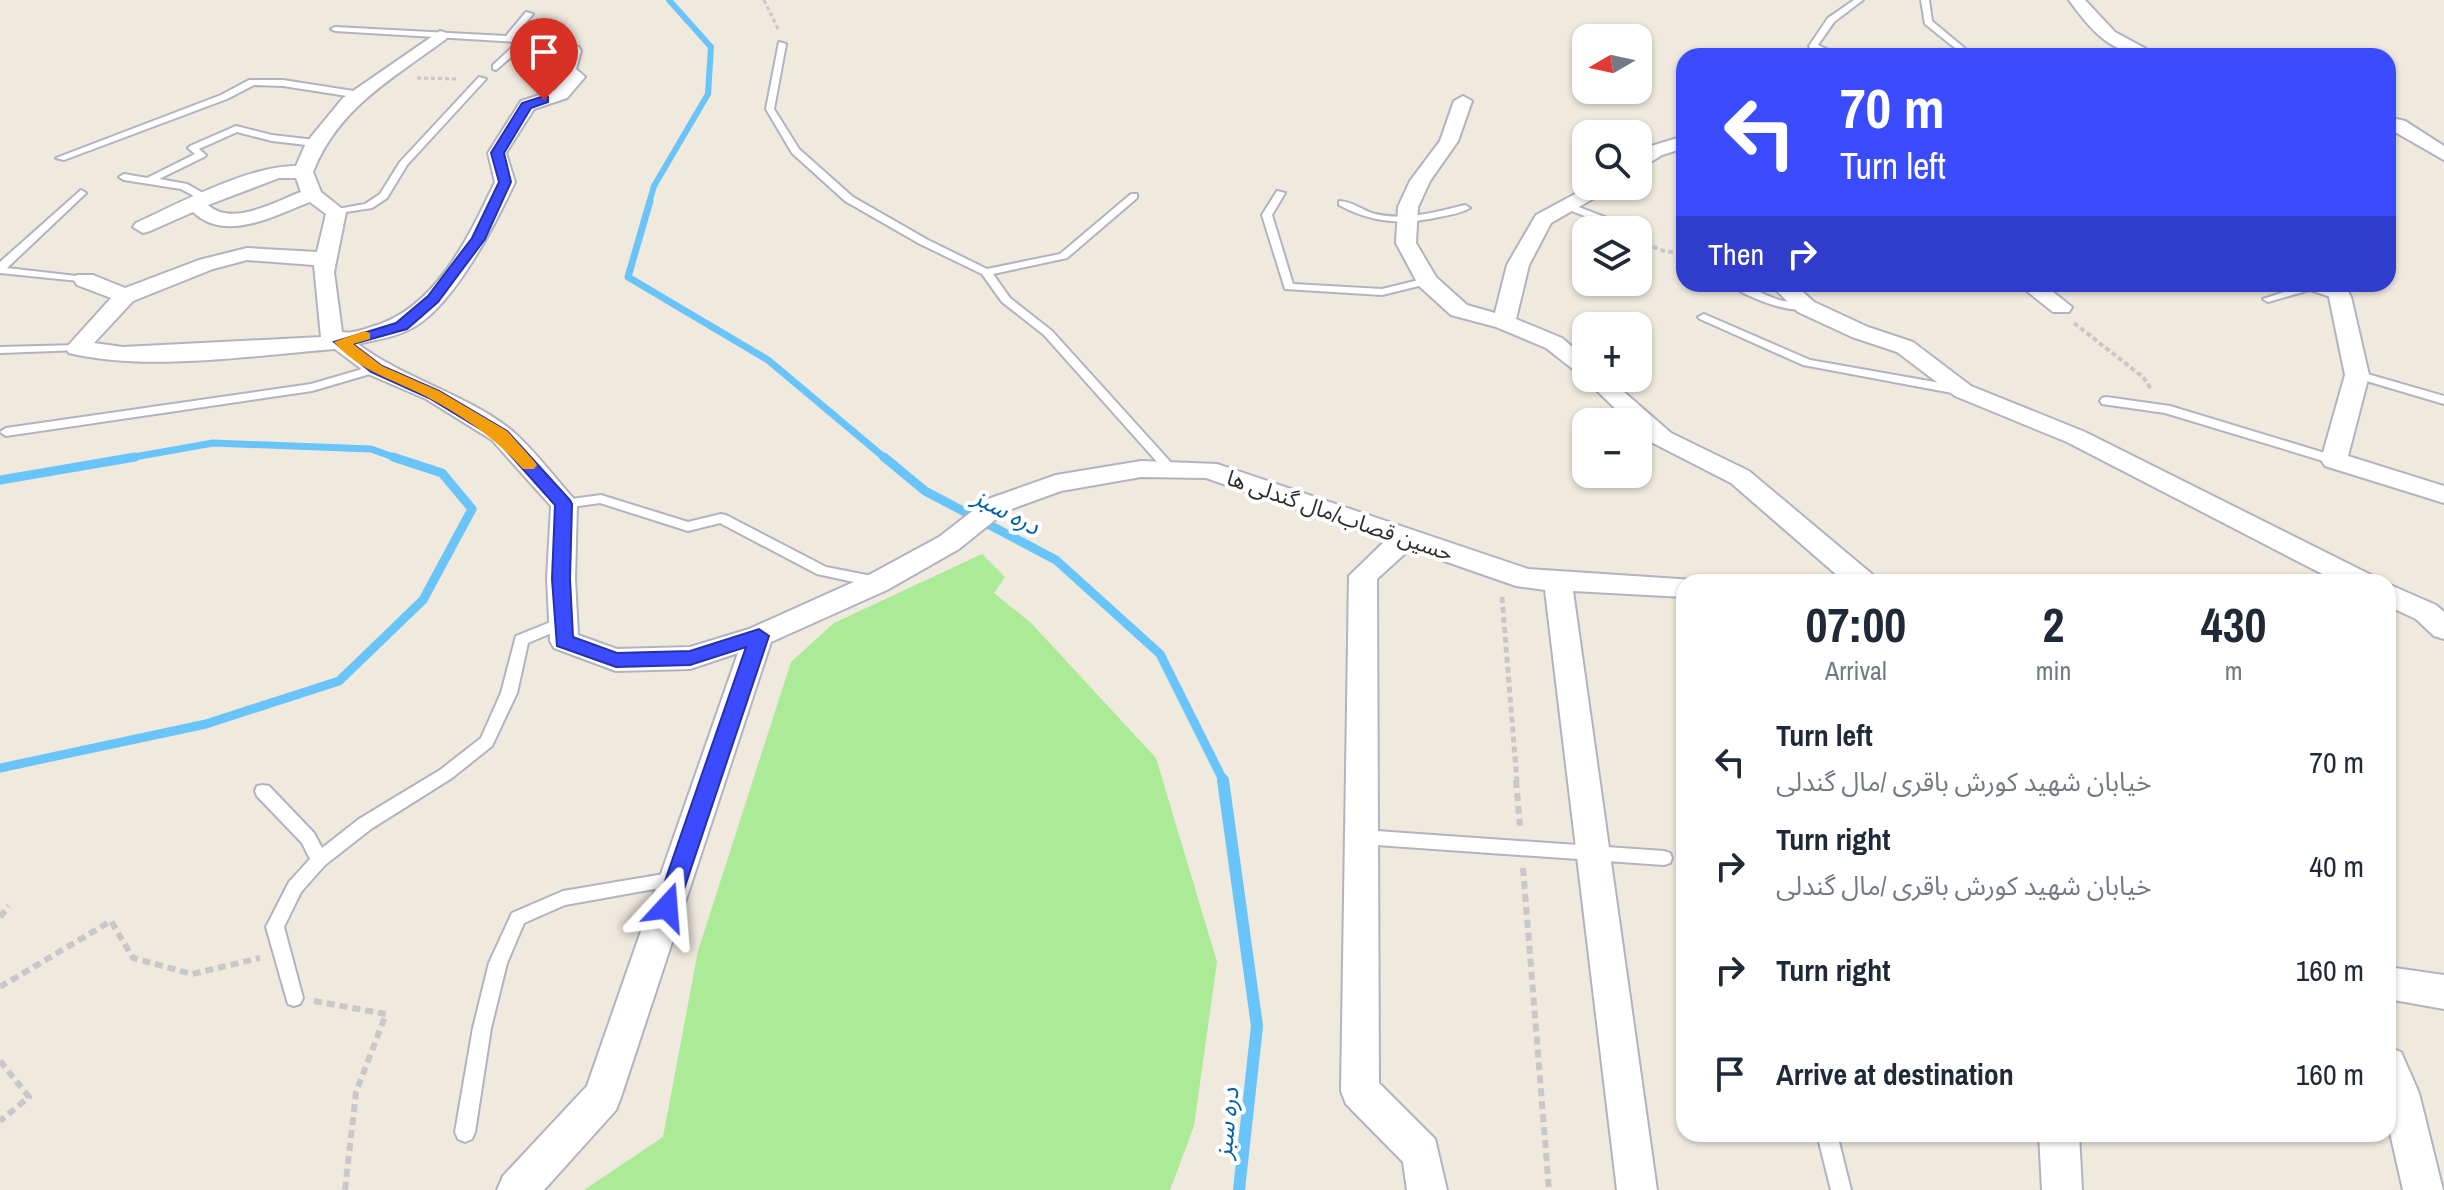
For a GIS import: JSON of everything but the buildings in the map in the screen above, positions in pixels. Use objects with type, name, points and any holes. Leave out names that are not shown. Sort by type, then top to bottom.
[{"type":"street","points":[[2077,0],[2093,22],[2126,48]]},
{"type":"street","points":[[440,36],[349,102],[315,143],[303,172],[312,195],[336,212],[323,272],[331,335],[376,369],[434,394],[501,435],[564,504],[563,622]]},
{"type":"street","points":[[77,348],[123,354],[217,351],[341,342],[401,326],[433,299],[478,239],[505,182],[497,153],[527,105],[561,94],[576,77],[567,71],[569,49]]},
{"type":"street","points":[[1463,101],[1449,141],[1420,181],[1408,207],[1406,243],[1427,281],[1459,310],[1504,322],[1554,343],[1572,359]]},
{"type":"street","points":[[2396,124],[2444,154]]},
{"type":"street","points":[[1652,153],[1676,144]]},
{"type":"street","points":[[143,227],[195,203],[277,172],[303,172]]},
{"type":"street","points":[[195,203],[212,219],[238,221],[312,195]]},
{"type":"street","points":[[1504,322],[1518,265],[1543,219],[1579,200]]},
{"type":"street","points":[[77,348],[125,296],[206,264],[247,254],[326,259]]},
{"type":"street","points":[[85,280],[125,296]]},
{"type":"street","points":[[1790,292],[1806,307],[1860,332],[1905,347],[1963,391],[2076,437],[2345,574]]},
{"type":"street","points":[[2040,292],[2061,307]]},
{"type":"street","points":[[2337,292],[2357,375],[2334,460],[2444,495]]},
{"type":"street","points":[[1610,392],[1662,438],[1740,477],[1854,574]]},
{"type":"street","name":"حسین قصاب/مال گندلی ها","points":[[563,622],[564,641],[616,660],[690,658],[759,636],[877,583],[949,543],[997,505],[1056,483],[1141,469],[1208,470],[1526,579],[1676,587]]},
{"type":"street","points":[[1405,538],[1363,576],[1360,1091],[1421,1153],[1427,1190]]},
{"type":"street","points":[[1558,581],[1637,1190]]},
{"type":"street","points":[[2396,598],[2438,618]]},
{"type":"street","points":[[2396,611],[2438,618]]},
{"type":"street","points":[[517,1190],[602,1097],[759,636]]},
{"type":"street","points":[[2396,984],[2444,992]]},
{"type":"street","points":[[2396,1084],[2423,1190]]},
{"type":"street","points":[[2059,1142],[2062,1190]]},
{"type":"lane","points":[[1818,48],[1813,46],[1831,20],[1859,0]]},
{"type":"lane","points":[[1925,0],[1928,22],[1960,48]]},
{"type":"lane","points":[[508,39],[529,14]]},
{"type":"lane","points":[[335,29],[525,40],[569,49]]},
{"type":"lane","points":[[496,67],[525,40]]},
{"type":"lane","points":[[782,44],[770,109],[795,151],[849,199],[924,242],[986,272],[1006,300],[1048,333],[1171,470]]},
{"type":"lane","points":[[336,212],[368,206],[384,196],[403,164],[482,79]]},
{"type":"lane","points":[[61,158],[224,97],[252,82],[360,95]]},
{"type":"lane","points":[[148,181],[201,155],[193,148],[236,129],[272,138],[315,143]]},
{"type":"lane","points":[[124,177],[184,186],[200,195],[195,203]]},
{"type":"lane","points":[[0,269],[81,193]]},
{"type":"lane","points":[[1280,193],[1267,215],[1289,287],[1382,292],[1427,281]]},
{"type":"lane","points":[[986,272],[1063,256],[1134,196]]},
{"type":"lane","points":[[1343,203],[1358,213],[1407,221],[1465,208]]},
{"type":"lane","points":[[1568,206],[1594,216]]},
{"type":"lane","points":[[0,269],[85,280]]},
{"type":"lane","points":[[1752,292],[1777,303],[1806,307]]},
{"type":"lane","points":[[2268,299],[2292,292]]},
{"type":"lane","points":[[1704,317],[1807,363],[1963,391]]},
{"type":"lane","points":[[0,350],[77,348]]},
{"type":"lane","points":[[6,432],[312,387],[376,369]]},
{"type":"lane","points":[[2357,375],[2444,400]]},
{"type":"lane","points":[[2106,401],[2166,409],[2334,460]]},
{"type":"lane","points":[[564,504],[601,499],[688,527],[721,518],[822,571],[877,583]]},
{"type":"lane","points":[[294,998],[275,927],[295,887],[319,860],[365,824],[446,774],[487,742],[509,693],[521,640],[563,622]]},
{"type":"lane","points":[[263,791],[308,838],[319,860]]},
{"type":"lane","points":[[1361,836],[1664,858]]},
{"type":"lane","points":[[465,1132],[482,1028],[498,963],[518,918],[563,898],[676,879]]},
{"type":"lane","points":[[1829,1142],[1841,1190]]},
{"type":"path","points":[[764,0],[776,20],[782,44]]},
{"type":"path","points":[[384,77],[482,79]]},
{"type":"path","points":[[1652,246],[1667,252],[1676,251]]},
{"type":"path","points":[[2061,307],[2071,320],[2143,377],[2166,409]]},
{"type":"path","points":[[1500,570],[1549,1190]]},
{"type":"path","points":[[0,917],[9,906]]},
{"type":"path","points":[[0,987],[111,921],[133,958],[192,974],[282,953]]},
{"type":"path","points":[[294,998],[386,1014],[356,1092],[345,1190]]},
{"type":"path","points":[[0,1061],[29,1097],[0,1121]]},
{"type":"green space","points":[[982,554],[1005,577],[994,593],[1031,623],[1156,758],[1217,962],[1194,1126],[1170,1190],[584,1190],[663,1137],[698,951],[791,662],[834,623]]},
{"type":"waterway","name":"دره سبز","points":[[649,203],[654,186],[708,94],[711,47],[669,0]]},
{"type":"waterway","name":"دره سبز","points":[[650,201],[628,277],[768,360],[886,459]]},
{"type":"waterway","points":[[123,459],[213,443],[371,449],[398,459]]},
{"type":"waterway","points":[[0,480],[135,457]]},
{"type":"waterway","points":[[393,457],[398,459]]},
{"type":"waterway","name":"دره سبز","points":[[884,457],[925,491],[1056,560],[1160,654],[1223,780]]},
{"type":"waterway","points":[[0,768],[206,724],[339,681],[423,600],[472,509],[442,473],[398,459]]},
{"type":"waterway","name":"دره سبز","points":[[1223,780],[1257,1026],[1239,1190]]},
{"type":"slow traffic","points":[[364,336],[341,342],[376,369],[434,394],[501,435],[529,465]]},
{"type":"route","points":[[544,100],[527,105],[497,153],[505,182],[478,239],[433,299],[401,326],[341,342],[376,369],[434,394],[501,435],[564,504],[561,579],[564,641],[616,660],[641,660],[690,658],[759,636],[667,907]]}]
